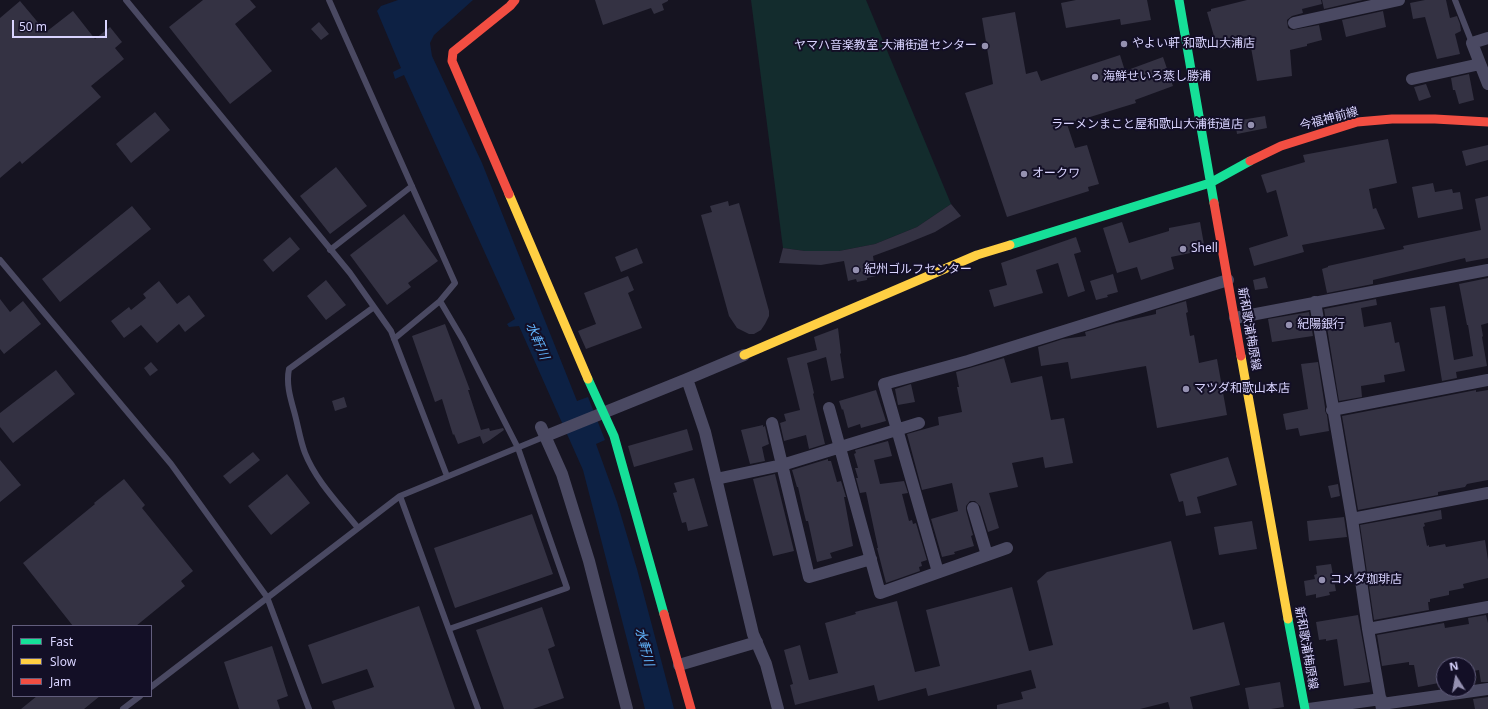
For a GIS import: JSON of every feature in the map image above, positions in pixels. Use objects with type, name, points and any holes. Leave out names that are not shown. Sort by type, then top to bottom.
[{"type":"street","points":[[515,0],[510,6],[453,52],[452,60],[600,414],[614,436],[691,709]]},
{"type":"street","name":"新和歌浦梅原線","points":[[1179,0],[1210,183],[1305,709]]},
{"type":"street","points":[[1294,23],[1400,0]]},
{"type":"street","points":[[1488,38],[1472,43],[1488,84]]},
{"type":"street","points":[[1412,79],[1480,64]]},
{"type":"street","name":"今福神前線","points":[[744,355],[977,255],[1210,183],[1235,168],[1281,146],[1323,132],[1357,122],[1406,119],[1488,122]]},
{"type":"street","points":[[1235,318],[1488,270]]},
{"type":"street","points":[[938,572],[884,384],[968,361],[1228,280]]},
{"type":"street","points":[[1315,302],[1332,410],[1352,519],[1368,629],[1382,704]]},
{"type":"street","points":[[627,709],[589,561],[562,474],[544,432],[600,414],[744,355]]},
{"type":"street","points":[[687,379],[704,432],[754,634],[766,664],[778,709]]},
{"type":"street","points":[[1332,410],[1488,380]]},
{"type":"street","points":[[828,408],[880,593],[1007,548]]},
{"type":"street","points":[[772,423],[809,577],[871,559]]},
{"type":"street","points":[[716,478],[782,465],[919,423]]},
{"type":"street","points":[[1352,519],[1488,493]]},
{"type":"street","points":[[973,508],[987,555]]},
{"type":"street","points":[[1368,629],[1488,607]]},
{"type":"street","points":[[679,665],[757,642]]},
{"type":"street","points":[[1310,709],[1382,704],[1488,689]]},
{"type":"lane","points":[[126,0],[350,273],[374,307],[394,338],[447,476]]},
{"type":"lane","points":[[330,0],[455,283],[440,301],[394,338]]},
{"type":"lane","points":[[1455,0],[1472,43]]},
{"type":"lane","points":[[330,250],[412,186]]},
{"type":"lane","points":[[0,260],[170,464],[268,597],[308,709]]},
{"type":"lane","points":[[440,301],[463,340],[518,448],[567,588],[449,629]]},
{"type":"lane","points":[[358,528],[312,468],[305,452],[289,392],[288,376],[289,369],[374,307]]},
{"type":"lane","points":[[152,687],[400,496],[518,448],[544,432]]},
{"type":"lane","points":[[400,496],[478,709]]},
{"type":"lane","points":[[123,709],[139,697]]},
{"type":"green space","name":"紀州ゴルフセンター","points":[[751,0],[866,0],[951,204],[917,227],[875,244],[839,251],[805,251],[783,248]]},
{"type":"water","name":"水軒川","points":[[398,0],[473,0],[434,35],[430,43],[432,56],[482,163],[577,401],[588,397],[605,440],[596,444],[617,502],[637,569],[674,709],[645,709],[583,470],[519,326],[509,327],[507,324],[515,319],[404,75],[395,79],[393,72],[401,68],[377,11],[381,6]]},
{"type":"building","points":[[203,0],[250,0],[256,7],[235,24],[272,71],[230,104],[169,27]]},
{"type":"building","points":[[595,0],[668,1],[662,4],[664,10],[654,14],[651,8],[603,25]]},
{"type":"building","points":[[1076,0],[1147,0],[1151,20],[1121,25],[1120,19],[1066,28],[1061,3]]},
{"type":"building","points":[[1247,0],[1321,0],[1322,4],[1302,9],[1303,13],[1292,16],[1287,20],[1288,28],[1292,30],[1319,25],[1322,40],[1307,44],[1307,46],[1290,50],[1292,76],[1257,81],[1250,42],[1218,50],[1207,12],[1211,11],[1211,9]]},
{"type":"building","points":[[1322,0],[1363,0],[1324,9]]},
{"type":"building","points":[[1425,0],[1446,0],[1450,18],[1457,16],[1461,31],[1455,34],[1460,54],[1437,59],[1425,17],[1413,19],[1410,3]]},
{"type":"building","points":[[20,1],[46,32],[73,11],[95,39],[110,27],[122,42],[115,48],[124,59],[91,86],[101,97],[22,164],[20,161],[0,178],[0,18]]},
{"type":"building","points":[[1383,11],[1386,27],[1346,37],[1342,20]]},
{"type":"building","points":[[1015,12],[1026,74],[1037,71],[1041,81],[1120,55],[1125,71],[1163,57],[1173,86],[1135,100],[1136,103],[1067,124],[1075,148],[1087,145],[1099,184],[1088,187],[1089,191],[1007,217],[965,93],[993,84],[982,18]]},
{"type":"building","points":[[319,22],[329,34],[321,40],[311,29]]},
{"type":"building","points":[[1469,74],[1474,100],[1459,104],[1455,90],[1453,90],[1451,78]]},
{"type":"building","points":[[1426,84],[1431,97],[1419,101],[1414,87]]},
{"type":"building","points":[[155,112],[170,130],[131,163],[116,144]]},
{"type":"building","name":"ラーメンまこと屋和歌山大浦街道店","points":[[1265,116],[1267,128],[1237,134],[1235,121]]},
{"type":"building","points":[[1388,139],[1397,183],[1369,189],[1373,209],[1376,208],[1385,229],[1302,245],[1304,252],[1254,266],[1249,248],[1288,236],[1276,190],[1267,193],[1261,175],[1305,162],[1303,155]]},
{"type":"building","points":[[1488,145],[1488,160],[1466,166],[1462,151]]},
{"type":"building","points":[[336,167],[367,206],[330,234],[300,196]]},
{"type":"building","points":[[1433,183],[1435,192],[1452,189],[1453,193],[1460,192],[1463,209],[1418,218],[1412,187]]},
{"type":"building","points":[[1488,196],[1488,258],[1466,262],[1465,258],[1373,280],[1373,284],[1327,293],[1322,269],[1328,266],[1404,249],[1403,246],[1481,230],[1475,199]]},
{"type":"building","points":[[728,201],[729,206],[739,203],[769,311],[769,316],[765,324],[761,330],[754,334],[749,334],[737,328],[729,316],[701,215],[712,212],[710,206]]},
{"type":"building","points":[[951,204],[961,216],[935,232],[873,256],[876,276],[867,278],[867,280],[857,282],[856,279],[848,281],[844,261],[821,265],[779,263],[783,248],[805,251],[839,251],[875,244],[917,227]]},
{"type":"building","points":[[132,206],[151,229],[60,302],[42,279]]},
{"type":"building","points":[[404,214],[438,261],[408,283],[411,287],[387,305],[350,255]]},
{"type":"building","points":[[1122,222],[1129,243],[1169,231],[1169,228],[1200,222],[1205,250],[1171,257],[1174,269],[1141,280],[1137,267],[1117,273],[1103,228]]},
{"type":"building","points":[[290,237],[300,249],[273,272],[263,260]]},
{"type":"building","points":[[1076,237],[1081,252],[1074,254],[1085,291],[1068,297],[1058,263],[1036,270],[1043,293],[994,307],[989,290],[1007,285],[1001,263]]},
{"type":"building","points":[[637,248],[643,263],[621,272],[615,257]]},
{"type":"building","points":[[1113,274],[1118,292],[1107,295],[1108,297],[1096,300],[1090,281]]},
{"type":"building","points":[[628,276],[634,290],[628,293],[642,328],[586,349],[578,331],[596,324],[584,293]]},
{"type":"building","points":[[1265,277],[1268,288],[1255,290],[1253,280]]},
{"type":"building","points":[[1488,278],[1488,323],[1481,325],[1487,366],[1456,372],[1457,378],[1442,381],[1430,308],[1445,306],[1454,360],[1473,356],[1459,284]]},
{"type":"building","points":[[326,280],[346,305],[326,320],[307,296]]},
{"type":"building","points":[[159,281],[177,304],[189,295],[205,316],[185,332],[179,324],[157,343],[141,325],[124,338],[111,321],[129,307],[131,310],[146,298],[143,294]]},
{"type":"building","points":[[0,299],[10,312],[23,301],[41,324],[4,354],[0,349]]},
{"type":"building","points":[[1376,299],[1377,305],[1361,308],[1364,327],[1391,322],[1395,343],[1399,342],[1405,371],[1384,375],[1385,382],[1361,386],[1362,397],[1339,401],[1324,309]]},
{"type":"building","points":[[1186,301],[1188,312],[1186,313],[1190,336],[1194,335],[1199,363],[1217,359],[1227,415],[1157,428],[1146,366],[1071,379],[1068,362],[1041,366],[1038,347],[1063,339],[1086,336],[1085,332],[1156,314],[1156,310]]},
{"type":"building","name":"紀陽銀行","points":[[1309,312],[1313,336],[1272,342],[1268,319]]},
{"type":"building","points":[[445,324],[470,390],[468,390],[481,430],[489,428],[490,431],[503,428],[504,430],[483,444],[480,436],[458,444],[454,434],[453,435],[442,399],[435,402],[412,336]]},
{"type":"building","points":[[838,328],[844,378],[831,381],[826,357],[807,363],[825,444],[809,449],[806,435],[784,441],[780,423],[786,421],[784,414],[800,410],[787,358],[817,350],[814,337]]},
{"type":"building","points":[[1004,358],[1011,383],[1042,376],[1051,420],[1064,418],[1073,463],[1045,468],[1043,457],[1012,463],[1018,487],[989,493],[999,528],[988,532],[980,506],[975,501],[970,501],[966,506],[966,510],[973,535],[971,536],[974,546],[954,552],[955,554],[942,557],[931,519],[958,511],[952,483],[922,490],[907,434],[939,425],[938,417],[962,412],[957,387],[959,387],[956,372]]},
{"type":"building","points":[[151,362],[158,370],[150,376],[144,368]]},
{"type":"building","points":[[1318,362],[1329,431],[1300,436],[1298,428],[1286,430],[1283,414],[1308,409],[1301,364]]},
{"type":"building","points":[[56,370],[75,394],[13,443],[0,427],[0,413]]},
{"type":"building","points":[[911,384],[915,402],[898,405],[895,389]]},
{"type":"building","points":[[876,390],[886,421],[861,428],[860,424],[848,428],[843,409],[842,410],[839,401]]},
{"type":"building","points":[[1476,390],[1476,392],[1488,390],[1488,480],[1467,484],[1465,487],[1438,492],[1438,495],[1358,510],[1342,416]]},
{"type":"building","points":[[344,397],[347,407],[335,411],[332,401]]},
{"type":"building","points":[[763,425],[763,427],[765,426],[769,444],[762,447],[765,461],[750,464],[741,430]]},
{"type":"building","points":[[687,429],[693,450],[634,467],[628,446]]},
{"type":"building","points":[[888,441],[892,456],[874,460],[880,484],[904,481],[908,493],[902,494],[909,521],[912,520],[913,524],[916,523],[927,560],[921,562],[922,566],[919,567],[920,571],[886,583],[877,548],[866,492],[860,493],[856,478],[858,478],[855,468],[858,468],[854,454],[856,453],[855,450]]},
{"type":"building","points":[[253,452],[260,460],[230,484],[223,476]]},
{"type":"building","points":[[1228,457],[1237,485],[1197,497],[1201,513],[1186,516],[1183,501],[1179,502],[1170,474]]},
{"type":"building","points":[[828,459],[828,461],[831,461],[837,482],[841,481],[846,497],[844,497],[853,546],[830,553],[832,558],[817,562],[808,521],[806,521],[798,487],[792,470]]},
{"type":"building","points":[[0,460],[21,485],[0,502]]},
{"type":"building","points":[[287,474],[310,503],[271,535],[248,506]]},
{"type":"building","points":[[775,474],[794,551],[773,556],[753,479]]},
{"type":"building","points":[[694,478],[708,526],[688,531],[686,522],[682,523],[673,493],[677,492],[674,483]]},
{"type":"building","points":[[124,479],[145,505],[142,508],[193,571],[181,581],[185,586],[137,625],[72,625],[23,563],[95,504],[94,503]]},
{"type":"building","points":[[1338,484],[1340,496],[1331,498],[1328,486]]},
{"type":"building","points":[[1441,510],[1442,519],[1424,523],[1425,526],[1423,527],[1427,546],[1429,545],[1429,547],[1445,544],[1446,547],[1485,540],[1488,560],[1488,578],[1463,584],[1464,588],[1449,591],[1449,595],[1430,599],[1430,602],[1428,602],[1429,610],[1374,620],[1360,525]]},
{"type":"building","points":[[532,514],[553,574],[455,608],[434,548]]},
{"type":"building","points":[[1344,517],[1347,537],[1309,541],[1307,521]]},
{"type":"building","points":[[1252,521],[1257,549],[1219,555],[1214,527]]},
{"type":"building","points":[[1171,541],[1193,630],[1224,622],[1240,685],[1190,697],[1193,709],[1170,709],[1168,702],[1140,709],[997,709],[997,705],[1023,699],[1021,692],[1036,688],[1031,670],[928,696],[926,688],[878,701],[874,685],[795,705],[790,685],[793,684],[784,650],[800,645],[809,680],[838,673],[825,623],[856,614],[855,612],[897,601],[915,672],[940,666],[926,610],[1012,587],[1029,651],[1053,645],[1037,581],[1047,572]]},
{"type":"building","name":"コメダ珈琲店","points":[[1331,564],[1336,591],[1329,592],[1330,595],[1316,598],[1316,594],[1306,596],[1304,581],[1315,579],[1314,575],[1317,574],[1316,566]]},
{"type":"building","points":[[419,606],[455,709],[335,709],[332,701],[374,687],[367,669],[322,684],[308,645]]},
{"type":"building","points":[[542,607],[555,646],[548,649],[564,698],[533,709],[504,709],[476,630]]},
{"type":"building","points":[[1358,615],[1370,682],[1344,686],[1337,639],[1326,641],[1326,639],[1319,640],[1316,622]]},
{"type":"building","points":[[1486,615],[1488,623],[1488,682],[1481,682],[1479,670],[1476,671],[1476,657],[1436,657],[1436,684],[1418,687],[1414,665],[1409,665],[1409,662],[1382,666],[1377,635],[1444,623],[1445,628],[1469,624],[1468,618]]},
{"type":"building","points":[[272,646],[288,696],[277,700],[280,709],[239,709],[224,662]]},
{"type":"building","points":[[1280,682],[1284,707],[1271,709],[1249,709],[1245,688]]},
{"type":"building","points":[[36,697],[99,697],[84,709],[21,709]]},
{"type":"building","points":[[1488,697],[1488,709],[1475,709],[1473,699]]},
{"type":"traffic: fast","points":[[1179,0],[1214,203]]},
{"type":"traffic: fast","points":[[1010,245],[1210,183],[1250,161]]},
{"type":"traffic: fast","points":[[588,379],[614,436],[664,614]]},
{"type":"traffic: fast","points":[[1288,619],[1305,709]]},
{"type":"traffic: slow","points":[[509,194],[588,379]]},
{"type":"traffic: slow","points":[[744,355],[977,255],[1010,245]]},
{"type":"traffic: slow","points":[[1241,356],[1288,619]]},
{"type":"traffic: jam","points":[[509,194],[452,61],[453,52],[510,6],[515,0]]},
{"type":"traffic: jam","points":[[1250,161],[1281,146],[1357,122],[1392,119],[1435,119],[1488,122]]},
{"type":"traffic: jam","points":[[1214,203],[1241,356]]},
{"type":"traffic: jam","points":[[664,614],[691,709]]},
{"type":"place","name":"やよい軒 和歌山大浦店","points":[[1124,44]]},
{"type":"place","name":"ヤマハ音楽教室 大浦街道センター","points":[[985,46]]},
{"type":"place","name":"海鮮せいろ蒸し勝浦","points":[[1095,77]]},
{"type":"place","name":"ラーメンまこと屋和歌山大浦街道店","points":[[1251,125]]},
{"type":"place","name":"オークワ","points":[[1024,174]]},
{"type":"place","name":"Shell","points":[[1183,249]]},
{"type":"place","name":"紀州ゴルフセンター","points":[[856,270]]},
{"type":"place","name":"紀陽銀行","points":[[1289,325]]},
{"type":"place","name":"マツダ和歌山本店","points":[[1186,389]]},
{"type":"place","name":"コメダ珈琲店","points":[[1322,580]]}]
